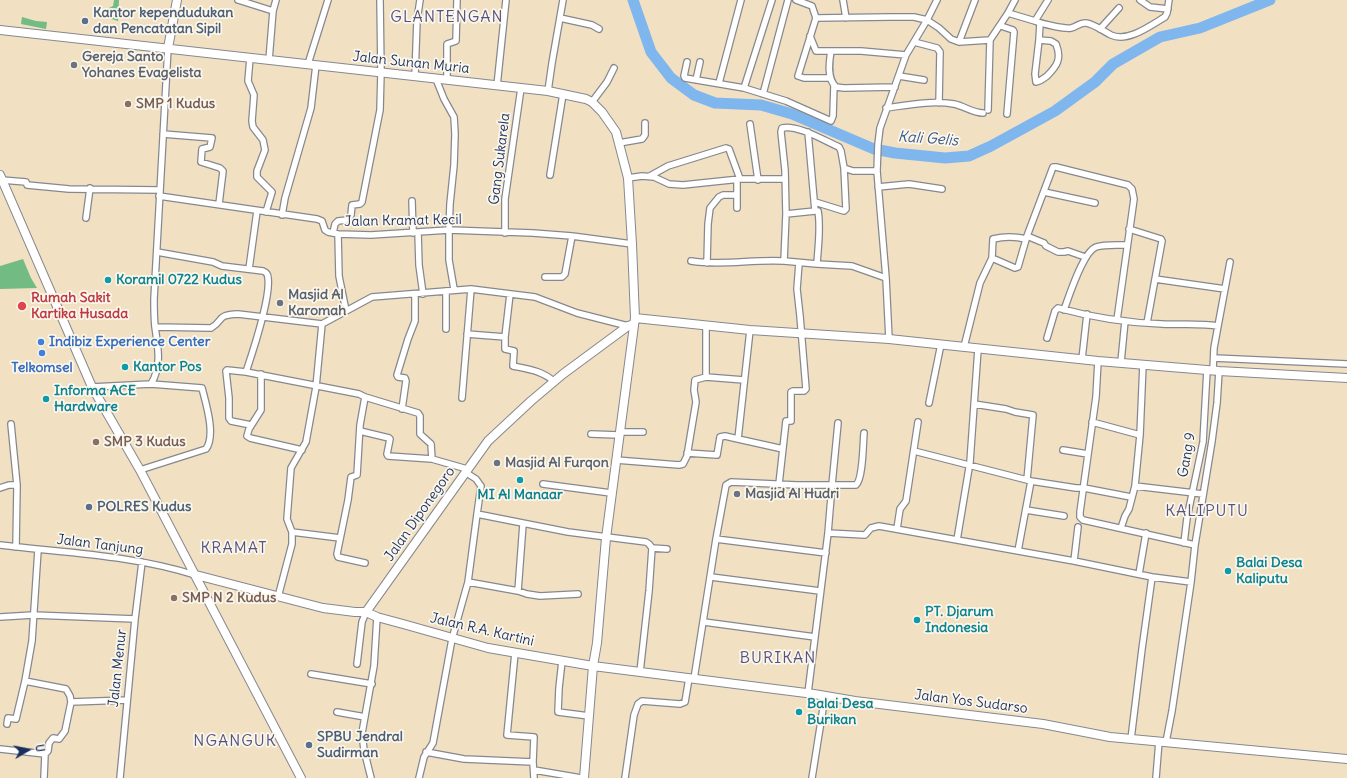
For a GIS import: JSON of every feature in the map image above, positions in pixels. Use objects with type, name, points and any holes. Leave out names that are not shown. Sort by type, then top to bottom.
[{"type":"main road","points":[[168,48],[177,0]]},
{"type":"main road","name":"Jalan Sunan Muria","points":[[0,30],[548,91],[586,99],[592,102]]},
{"type":"main road","points":[[582,778],[593,666],[597,643],[611,492],[632,323],[632,244],[628,178],[616,132],[592,102]]},
{"type":"main road","points":[[1,177],[92,387],[140,470],[301,778]]},
{"type":"main road","points":[[632,323],[706,326],[889,339],[1098,361],[1213,371],[1347,378]]},
{"type":"main road","name":"Jalan Diponegoro","points":[[366,612],[488,441],[554,382],[632,323]]},
{"type":"main road","points":[[196,575],[323,608],[366,612]]},
{"type":"main road","name":"Jalan R.A. Kartini","points":[[366,612],[377,617],[488,648],[593,666]]},
{"type":"main road","name":"Jalan Yos Sudarso","points":[[593,666],[808,693],[855,701],[1043,724],[1110,737],[1347,759]]},
{"type":"street","points":[[238,0],[273,11]]},
{"type":"street","points":[[269,60],[273,11],[276,0]]},
{"type":"street","points":[[282,215],[285,198],[311,108],[312,64],[328,0]]},
{"type":"street","points":[[346,311],[339,276],[335,224],[338,221],[347,220],[351,215],[352,205],[360,204],[362,202],[380,110],[380,0]]},
{"type":"street","points":[[415,76],[416,20],[420,0]]},
{"type":"street","points":[[447,80],[447,44],[456,41],[457,0]]},
{"type":"street","points":[[498,86],[506,0]]},
{"type":"street","points":[[548,91],[563,0]]},
{"type":"street","points":[[719,83],[741,0]]},
{"type":"street","points":[[744,88],[772,0]]},
{"type":"street","points":[[763,94],[788,0]]},
{"type":"street","points":[[796,0],[812,3],[816,18],[798,76],[808,78],[830,78]]},
{"type":"street","points":[[843,0],[846,18]]},
{"type":"street","points":[[889,339],[886,278],[877,171],[880,128],[906,55],[927,20],[936,0]]},
{"type":"street","points":[[959,42],[975,0]]},
{"type":"street","points":[[886,108],[939,103],[955,104],[979,113],[986,112],[990,40],[1001,26],[1015,0]]},
{"type":"street","points":[[1039,40],[1051,41],[1056,44],[1058,64],[1042,80],[1036,82],[1035,74],[1039,40],[1037,22],[1048,0]]},
{"type":"street","points":[[1140,0],[1150,7],[1168,9]]},
{"type":"street","points":[[1008,12],[1037,22],[1072,28],[1083,23],[1088,23],[1113,36],[1130,35],[1139,32],[1165,17],[1169,0]]},
{"type":"street","points":[[1100,29],[1119,8]]},
{"type":"street","points":[[560,18],[592,25],[599,29]]},
{"type":"street","points":[[816,18],[914,18],[927,20],[951,39],[959,42],[990,40]]},
{"type":"street","points":[[1001,26],[1013,30],[1014,32],[1007,114]]},
{"type":"street","points":[[810,36],[816,51],[861,51],[906,55]]},
{"type":"street","points":[[914,42],[937,48],[940,52],[939,103]]},
{"type":"street","points":[[151,384],[159,362],[159,344],[155,327],[154,299],[168,48]]},
{"type":"street","points":[[687,62],[685,78],[744,88],[786,100],[831,121],[833,116],[834,85],[830,78],[831,52]]},
{"type":"street","points":[[250,58],[248,81],[254,95],[252,121],[254,127],[263,140],[265,150],[257,171],[257,177],[272,192],[266,212]]},
{"type":"street","points":[[696,80],[700,62]]},
{"type":"street","points":[[592,102],[607,82],[614,68]]},
{"type":"street","points":[[899,76],[924,80]]},
{"type":"street","points":[[436,79],[454,118],[454,166],[449,230],[449,260],[454,290]]},
{"type":"street","points":[[834,85],[836,87],[844,88],[895,87]]},
{"type":"street","name":"Gang Sukarela","points":[[505,233],[505,199],[521,88]]},
{"type":"street","points":[[550,175],[563,94]]},
{"type":"street","points":[[619,143],[642,139],[645,135],[645,123]]},
{"type":"street","points":[[750,124],[758,180]]},
{"type":"street","points":[[784,261],[786,214],[781,132],[782,128],[786,126],[808,132],[839,148],[841,151],[844,168],[846,209],[844,211],[839,210],[815,202]]},
{"type":"street","points":[[808,132],[815,211]]},
{"type":"street","points":[[163,134],[212,138],[210,148],[202,149],[200,162],[220,168],[222,171],[219,204]]},
{"type":"street","points":[[649,177],[668,166],[726,148],[729,149],[739,180],[736,208]]},
{"type":"street","points":[[992,258],[1017,268],[1026,238],[1044,192],[1051,169],[1056,167],[1128,185],[1132,189],[1134,199],[1117,320]]},
{"type":"street","points":[[844,168],[853,171],[877,171]]},
{"type":"street","points":[[628,178],[642,176],[654,177],[669,184],[683,185],[739,180],[785,179]]},
{"type":"street","name":"Jalan Kramat Kecil","points":[[1,177],[26,182],[27,186],[69,189],[90,188],[160,193],[257,211],[317,219],[322,221],[325,230],[336,234],[371,235],[449,230],[534,233],[572,236],[632,244]]},
{"type":"street","points":[[878,187],[909,184],[942,189]]},
{"type":"street","points":[[86,218],[90,188]]},
{"type":"street","points":[[1044,192],[1095,202]]},
{"type":"street","points":[[707,263],[707,230],[710,208],[719,197],[737,195]]},
{"type":"street","points":[[412,201],[423,294]]},
{"type":"street","points":[[249,269],[257,211]]},
{"type":"street","points":[[786,214],[818,211],[819,241],[816,264]]},
{"type":"street","points":[[1129,229],[1145,233],[1162,240],[1147,323]]},
{"type":"street","points":[[545,277],[562,277],[565,274],[572,236]]},
{"type":"street","points":[[964,347],[980,283],[992,258],[993,239],[1017,236],[1044,243],[1046,246],[1058,252],[1070,251],[1085,257]]},
{"type":"street","points":[[1064,310],[1085,257],[1090,250],[1097,246],[1127,245]]},
{"type":"street","points":[[157,252],[213,262],[222,266],[263,271],[267,273],[268,292],[246,372]]},
{"type":"street","points":[[691,261],[707,263],[734,261],[784,261],[852,266],[886,278]]},
{"type":"street","points":[[1156,778],[1162,742],[1172,711],[1195,545],[1204,494],[1217,403],[1213,371],[1214,358],[1218,326],[1230,262]]},
{"type":"street","points":[[780,484],[786,421],[791,421],[791,392],[804,391],[806,389],[797,289],[799,263]]},
{"type":"street","points":[[1155,279],[1225,289]]},
{"type":"street","points":[[155,327],[211,328],[216,325],[224,314],[262,316],[322,324],[372,297],[415,295],[471,289],[535,297],[577,313],[632,323]]},
{"type":"street","points":[[462,398],[471,289]]},
{"type":"street","points":[[446,291],[446,329]]},
{"type":"street","points":[[510,294],[505,349],[514,351],[513,366],[543,374],[554,382]]},
{"type":"street","points":[[402,409],[406,381],[405,378],[398,377],[397,375],[415,321],[415,295]]},
{"type":"street","points":[[1046,338],[1055,311],[1058,308],[1125,321],[1147,323],[1209,324],[1218,326]]},
{"type":"street","points":[[1082,359],[1087,314]]},
{"type":"street","points":[[1121,362],[1125,321]]},
{"type":"street","points":[[278,597],[292,544],[292,532],[287,519],[290,468],[306,442],[316,387],[322,324]]},
{"type":"street","points":[[706,326],[706,377]]},
{"type":"street","points":[[738,439],[750,330]]},
{"type":"street","points":[[467,334],[506,337]]},
{"type":"street","points":[[929,403],[941,344]]},
{"type":"street","points":[[957,540],[970,464],[978,349]]},
{"type":"street","points":[[1214,358],[1347,364]]},
{"type":"street","points":[[1098,361],[1096,397],[1080,517],[1083,520],[1195,545]]},
{"type":"street","points":[[1121,528],[1135,486],[1140,435],[1143,364]]},
{"type":"street","points":[[251,425],[231,421],[229,418],[227,370],[261,374],[316,387],[359,394],[418,413],[420,416],[420,434],[431,444],[432,459]]},
{"type":"street","name":"Gang 9","points":[[1184,543],[1187,518],[1203,442],[1213,371]]},
{"type":"street","points":[[261,374],[261,410],[247,433],[248,438],[302,450]]},
{"type":"street","points":[[616,460],[678,465],[682,464],[685,461],[687,453],[696,404],[694,382],[697,378],[706,377],[744,380]]},
{"type":"street","points":[[92,387],[151,384],[202,388],[207,407],[210,439],[206,449],[140,470]]},
{"type":"street","points":[[365,397],[360,431],[357,475],[350,477],[348,500],[340,538],[338,557],[365,563]]},
{"type":"street","points":[[974,404],[1006,408],[1015,412],[1033,415],[1026,510],[1018,551]]},
{"type":"street","points":[[897,529],[900,509],[906,501],[918,422]]},
{"type":"street","points":[[1092,422],[1140,435]]},
{"type":"street","points":[[808,693],[826,553],[838,423]]},
{"type":"street","points":[[11,424],[18,494],[16,547]]},
{"type":"street","points":[[360,431],[389,438],[388,456],[432,459],[466,471],[476,479],[481,486],[468,582],[452,638],[433,743],[426,752],[419,778]]},
{"type":"street","points":[[591,434],[643,432]]},
{"type":"street","points":[[625,778],[634,716],[638,704],[642,701],[680,704],[685,702],[704,622],[710,576],[726,485],[731,482],[855,485],[859,483],[864,433]]},
{"type":"street","points":[[687,453],[717,455],[720,437],[724,436],[783,449]]},
{"type":"street","points":[[914,450],[1029,480],[1132,497]]},
{"type":"street","points":[[1063,450],[1088,454]]},
{"type":"street","points":[[543,484],[611,492]]},
{"type":"street","points":[[0,488],[9,485],[17,485]]},
{"type":"street","points":[[1135,486],[1192,494],[1204,494]]},
{"type":"street","points":[[1026,510],[1064,516]]},
{"type":"street","points":[[477,514],[523,524],[606,538],[646,542],[649,544],[652,548],[649,591],[640,672]]},
{"type":"street","points":[[518,591],[523,524]]},
{"type":"street","points":[[828,533],[865,535],[874,526],[897,529],[1074,561],[1152,577],[1191,582]]},
{"type":"street","points":[[1074,561],[1078,528]]},
{"type":"street","points":[[292,532],[340,538]]},
{"type":"street","points":[[1139,574],[1146,534]]},
{"type":"street","points":[[716,539],[826,553]]},
{"type":"street","name":"Jalan Tanjung","points":[[0,545],[142,562],[196,575]]},
{"type":"street","points":[[652,548],[667,549]]},
{"type":"street","points":[[7,724],[8,718],[16,719],[25,682],[32,641],[38,550]]},
{"type":"street","name":"Jalan Menur","points":[[120,778],[134,618],[142,562]]},
{"type":"street","points":[[710,576],[820,591]]},
{"type":"street","points":[[1131,739],[1152,577]]},
{"type":"street","points":[[468,582],[540,596],[578,594]]},
{"type":"street","points":[[357,664],[362,622],[366,612]]},
{"type":"street","points":[[0,616],[33,615],[134,618]]},
{"type":"street","points":[[371,778],[364,750],[362,733],[372,684],[377,617]]},
{"type":"street","points":[[704,622],[815,637]]},
{"type":"street","points":[[515,652],[507,735],[534,737],[534,778]]},
{"type":"street","points":[[562,661],[558,712],[589,716]]},
{"type":"street","points":[[311,674],[372,684]]},
{"type":"street","points":[[25,682],[66,689],[70,696],[71,702],[65,732],[58,738],[53,738],[49,743],[48,751],[44,754],[44,778]]},
{"type":"street","points":[[812,778],[825,696]]},
{"type":"street","points":[[71,702],[127,700]]},
{"type":"street","points":[[337,712],[365,717]]},
{"type":"street","points":[[0,750],[44,754]]},
{"type":"street","points":[[426,752],[464,759],[533,762]]},
{"type":"street","points":[[534,770],[582,778]]},
{"type":"green space","points":[[114,0],[119,0],[118,21],[105,17],[107,9],[113,6]]},
{"type":"green space","points":[[22,17],[47,22],[46,29],[21,24]]},
{"type":"green space","points":[[23,259],[37,288],[0,289],[0,266]]},
{"type":"waterway","name":"Kali Gelis","points":[[633,0],[651,52],[671,78],[694,95],[715,103],[761,105],[792,114],[874,149],[895,153],[945,158],[969,156],[991,146],[1055,111],[1095,82],[1113,64],[1160,37],[1200,28],[1270,0]]},
{"type":"place","name":"Kantor kependudukan dan Pencatatan Sipil","points":[[85,21]]},
{"type":"place","name":"Gereja Santo Yohanes Evagelista","points":[[74,65]]},
{"type":"place","name":"SMP 1 Kudus","points":[[128,104]]},
{"type":"place","name":"Koramil 0722 Kudus","points":[[108,280]]},
{"type":"place","name":"Masjid Al Karomah","points":[[280,303]]},
{"type":"place","name":"Rumah Sakit Kartika Husada","points":[[22,306]]},
{"type":"place","name":"Indibiz Experience Center","points":[[41,342]]},
{"type":"place","name":"Telkomsel","points":[[42,353]]},
{"type":"place","name":"Kantor Pos","points":[[125,367]]},
{"type":"place","name":"Informa ACE Hardware","points":[[46,399]]},
{"type":"place","name":"SMP 3 Kudus","points":[[96,442]]},
{"type":"place","name":"Masjid Al Furqon","points":[[497,463]]},
{"type":"place","name":"MI Al Manaar","points":[[520,480]]},
{"type":"place","name":"Masjid Al Hudri","points":[[737,494]]},
{"type":"place","name":"POLRES Kudus","points":[[89,507]]},
{"type":"place","name":"Balai Desa Kaliputu","points":[[1228,571]]},
{"type":"place","name":"SMP N 2 Kudus","points":[[174,598]]},
{"type":"place","name":"PT. Djarum Indonesia","points":[[917,620]]},
{"type":"place","name":"Balai Desa Burikan","points":[[799,712]]},
{"type":"place","name":"SPBU Jendral Sudirman","points":[[309,745]]},
{"type":"district","name":"GLANTENGAN","points":[[447,17]]},
{"type":"district","name":"KALIPUTU","points":[[1207,511]]},
{"type":"district","name":"KRAMAT","points":[[234,548]]},
{"type":"district","name":"BURIKAN","points":[[778,658]]},
{"type":"district","name":"NGANGUK","points":[[235,741]]}]
